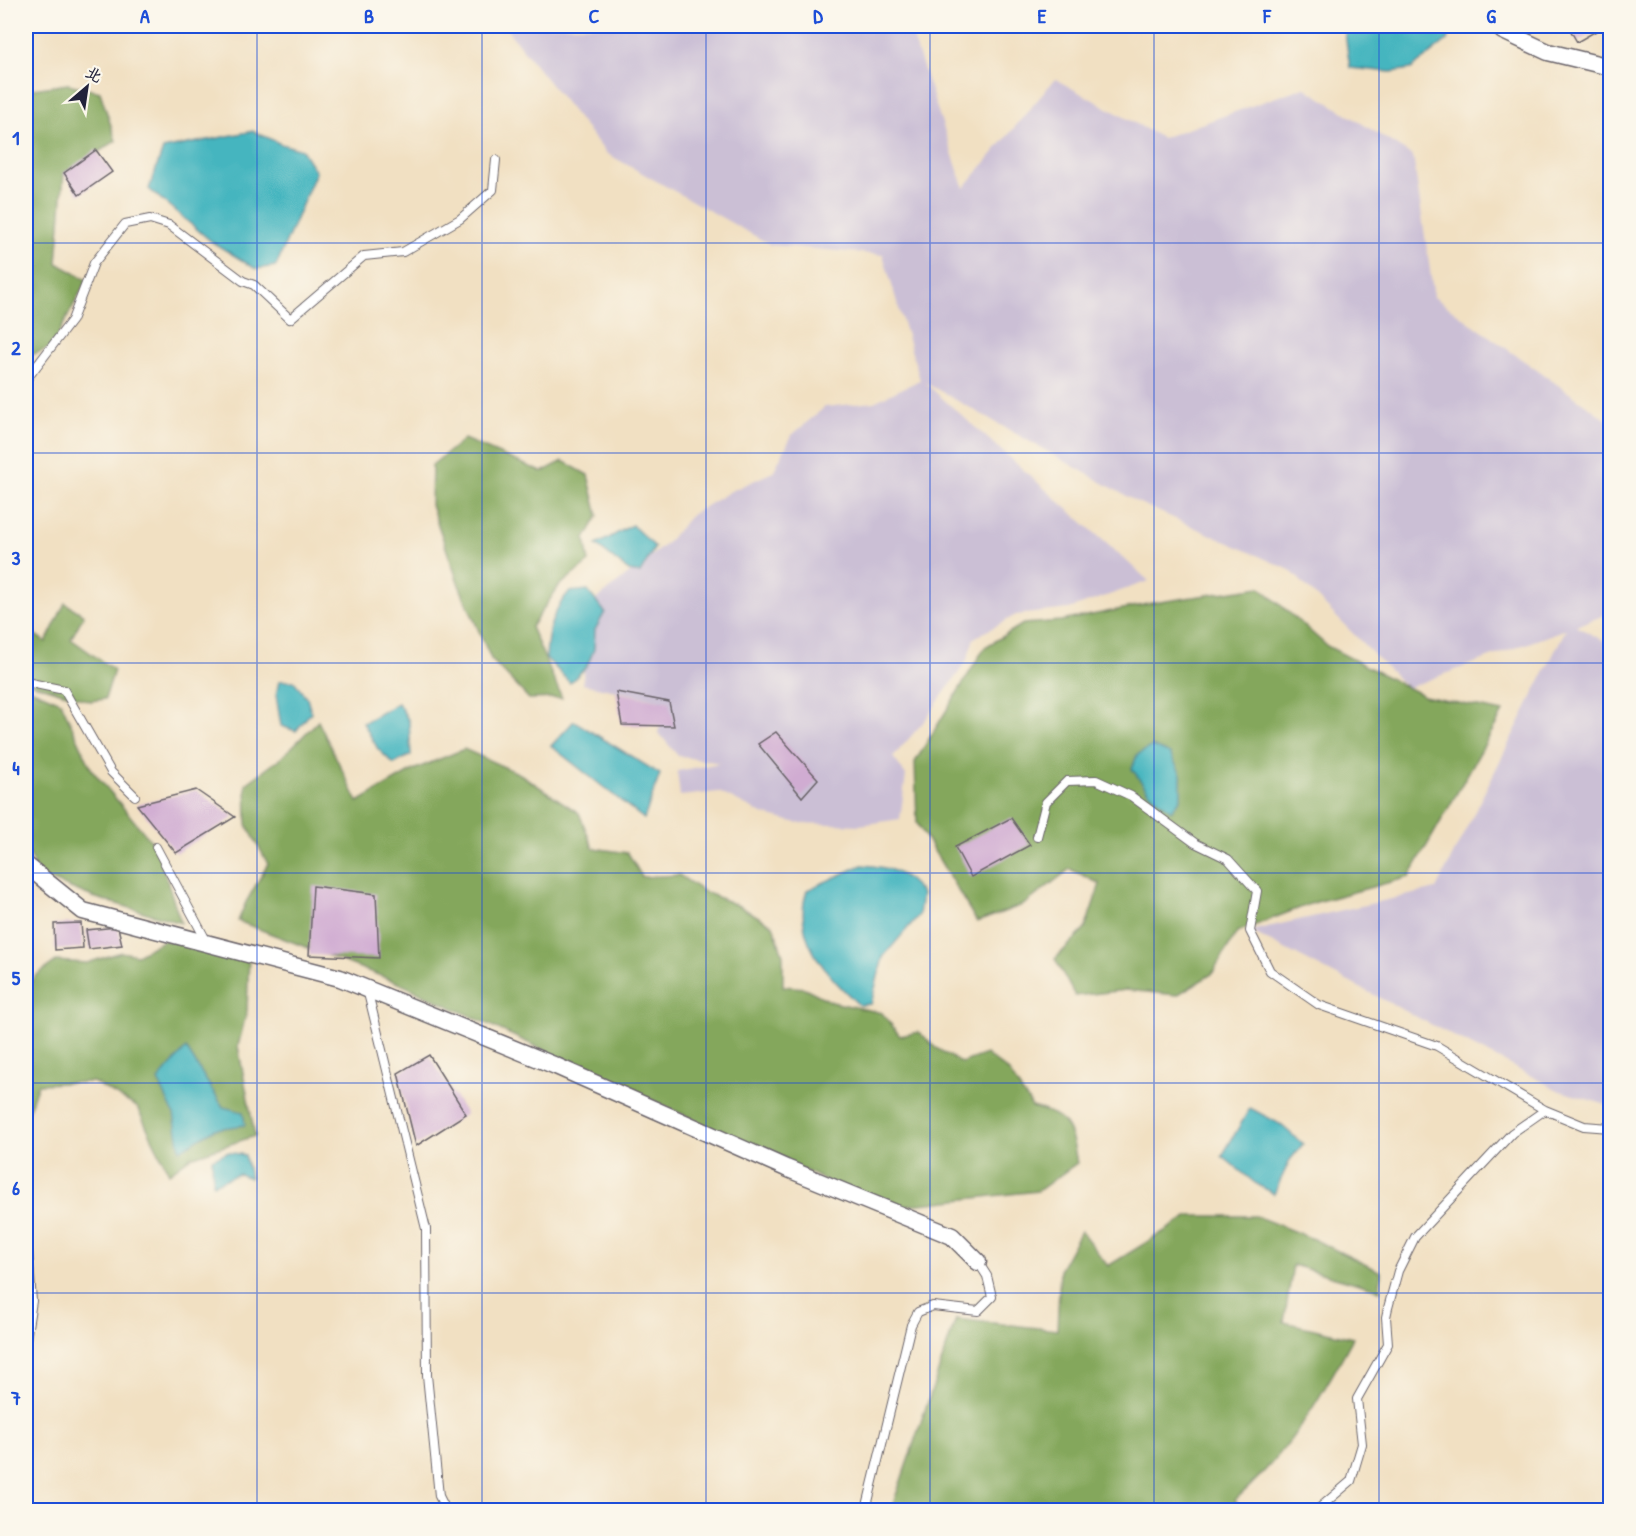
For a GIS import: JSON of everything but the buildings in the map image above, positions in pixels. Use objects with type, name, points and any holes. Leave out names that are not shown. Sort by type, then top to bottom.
[{"type":"street","points":[[1498,26],[1503,31],[1548,52],[1611,67]]},
{"type":"street","points":[[26,865],[83,911],[340,978],[556,1066],[786,1168],[952,1236],[978,1262]]},
{"type":"lane","points":[[26,380],[72,320],[94,263],[125,224],[150,219],[169,225],[243,282],[254,285],[290,319],[364,256],[403,252],[460,219],[493,190],[496,160]]},
{"type":"lane","points":[[26,682],[64,690],[111,772],[135,796]]},
{"type":"lane","points":[[1037,837],[1046,802],[1067,781],[1096,780],[1131,796],[1195,843],[1228,859],[1257,891],[1250,931],[1270,971],[1319,1005],[1437,1046],[1545,1110],[1584,1126],[1611,1128]]},
{"type":"lane","points":[[156,848],[208,944]]},
{"type":"lane","points":[[367,989],[426,1229],[427,1375],[439,1496],[446,1510]]},
{"type":"lane","points":[[1317,1510],[1352,1481],[1362,1443],[1357,1399],[1388,1344],[1386,1317],[1398,1271],[1415,1237],[1512,1133],[1545,1110]]},
{"type":"lane","points":[[26,1225],[32,1301],[26,1340]]},
{"type":"lane","points":[[866,1510],[911,1325],[918,1312],[933,1306],[978,1311],[992,1297],[987,1276],[978,1262]]},
{"type":"shaded area","points":[[504,26],[909,26],[964,188],[1055,79],[1162,138],[1304,87],[1413,156],[1434,297],[1610,422],[1610,613],[1576,626],[1610,644],[1610,1106],[1560,1091],[1250,931],[1436,889],[1566,629],[1407,688],[1290,570],[1135,501],[924,382],[1149,581],[1069,609],[1016,615],[974,638],[966,662],[926,719],[893,757],[906,775],[900,819],[860,825],[797,823],[762,814],[719,792],[680,796],[677,771],[720,763],[678,756],[658,732],[669,702],[582,684],[596,600],[666,544],[691,515],[731,491],[773,472],[792,435],[825,407],[874,402],[920,380],[883,255],[771,245],[606,153]]},
{"type":"green space","points":[[68,84],[100,92],[116,141],[64,173],[57,263],[87,280],[51,348],[28,356],[26,354],[26,90]]},
{"type":"green space","points":[[464,439],[542,472],[563,461],[588,475],[598,516],[585,539],[589,562],[559,586],[531,627],[562,698],[529,699],[491,659],[459,585],[431,505],[432,465]]},
{"type":"green space","points":[[1260,587],[1327,646],[1424,696],[1503,712],[1409,877],[1313,903],[1237,932],[1212,974],[1177,995],[1126,990],[1075,996],[1055,959],[1085,929],[1100,884],[1070,869],[1025,904],[977,922],[917,823],[915,762],[985,647],[1023,624],[1061,621],[1153,603]]},
{"type":"green space","points":[[65,603],[84,615],[71,639],[114,670],[105,699],[90,701],[26,682],[26,629],[46,642]]},
{"type":"green space","points":[[26,687],[61,702],[92,770],[156,847],[181,923],[93,897],[38,875],[26,847]]},
{"type":"green space","points":[[318,721],[358,802],[413,770],[464,749],[520,774],[579,813],[593,848],[628,853],[642,877],[679,875],[703,891],[739,906],[773,925],[783,955],[783,986],[805,988],[832,1002],[882,1013],[900,1036],[919,1032],[936,1048],[961,1063],[986,1054],[1009,1072],[1032,1107],[1053,1114],[1066,1125],[1070,1132],[1077,1163],[1038,1191],[885,1208],[399,983],[238,921],[268,864],[247,825],[246,784],[281,758]]},
{"type":"green space","points":[[164,940],[249,955],[247,1011],[238,1046],[255,1136],[191,1157],[169,1173],[137,1107],[93,1082],[38,1084],[26,1118],[26,989],[34,977],[56,961],[87,963],[121,952],[137,955]]},
{"type":"green space","points":[[1189,1216],[1256,1216],[1313,1239],[1381,1272],[1380,1290],[1293,1265],[1284,1322],[1353,1338],[1302,1425],[1271,1464],[1235,1500],[1244,1510],[891,1510],[956,1319],[1057,1330],[1060,1269],[1081,1231],[1108,1266]]},
{"type":"water","points":[[1344,26],[1452,26],[1447,40],[1411,69],[1391,72],[1350,68]]},
{"type":"water","points":[[253,131],[281,144],[302,150],[316,172],[276,266],[256,269],[212,242],[149,189],[163,149]]},
{"type":"water","points":[[632,525],[655,547],[640,573],[629,571],[596,545]]},
{"type":"water","points":[[587,590],[605,612],[595,630],[594,649],[587,666],[570,683],[546,658],[548,640],[552,623],[563,599],[569,592]]},
{"type":"water","points":[[279,681],[294,681],[307,698],[311,712],[296,731],[281,726],[276,695]]},
{"type":"water","points":[[398,703],[409,721],[411,755],[394,764],[378,749],[363,723]]},
{"type":"water","points":[[574,721],[660,774],[644,819],[551,746]]},
{"type":"water","points":[[1152,746],[1170,754],[1181,774],[1181,798],[1171,811],[1148,791],[1132,769],[1137,755]]},
{"type":"water","points":[[862,865],[881,867],[896,872],[909,880],[922,894],[919,915],[883,957],[871,1004],[859,1005],[835,980],[815,954],[804,924],[803,908],[807,890]]},
{"type":"water","points":[[186,1048],[223,1107],[243,1112],[245,1125],[215,1129],[180,1150],[174,1114],[158,1080]]},
{"type":"water","points":[[1250,1108],[1280,1124],[1303,1144],[1290,1160],[1274,1194],[1255,1183],[1222,1156]]},
{"type":"water","points":[[227,1152],[245,1155],[250,1178],[239,1174],[213,1184],[212,1159]]}]
